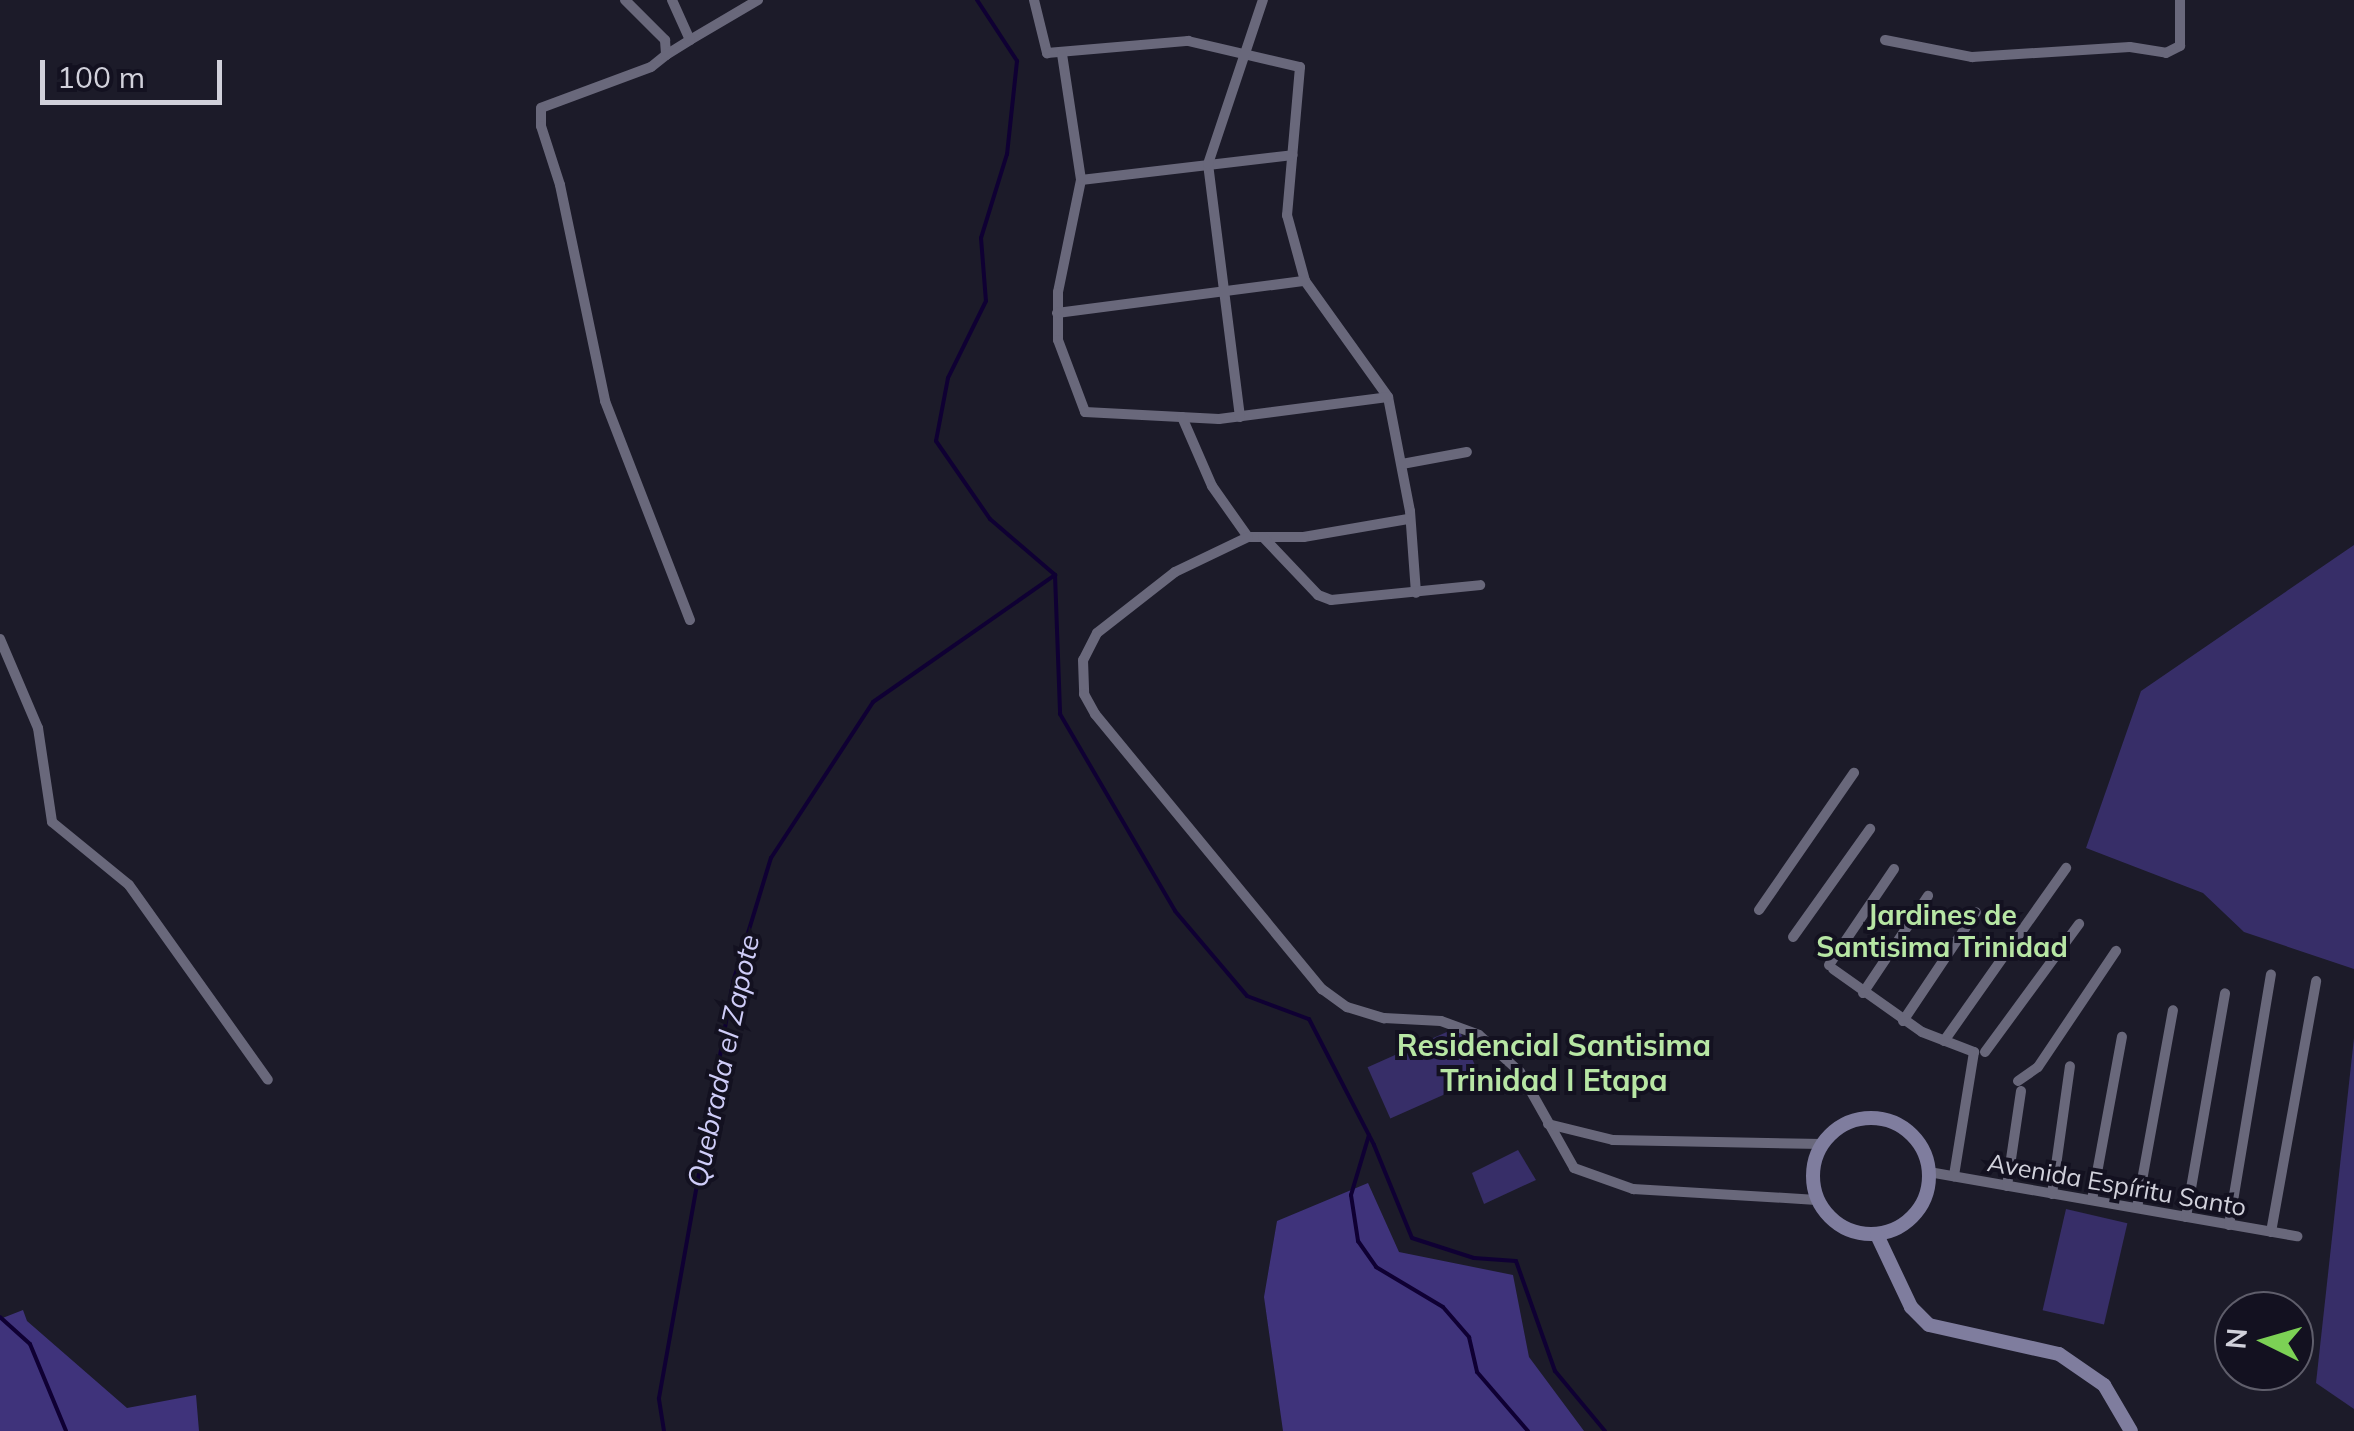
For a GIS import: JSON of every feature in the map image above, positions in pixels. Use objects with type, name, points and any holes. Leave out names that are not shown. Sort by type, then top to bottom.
[{"type":"street","points":[[625,0],[665,40],[666,54]]},
{"type":"street","points":[[672,0],[690,40]]},
{"type":"street","points":[[690,620],[605,401],[564,200],[541,126],[542,108],[651,67],[666,54],[758,0]]},
{"type":"street","points":[[1034,0],[1043,46],[1062,54],[1188,42],[1300,68],[1287,215],[1305,281],[1378,390],[1388,396],[1402,464],[1416,593]]},
{"type":"street","points":[[1240,417],[1221,292],[1208,164],[1264,0]]},
{"type":"street","points":[[1884,40],[1972,57],[2130,47],[2166,53],[2180,46],[2180,0]]},
{"type":"street","points":[[1062,54],[1080,180],[1057,313],[1058,340],[1084,412],[1218,419],[1378,390]]},
{"type":"street","points":[[1080,180],[1293,154]]},
{"type":"street","points":[[1057,313],[1305,281]]},
{"type":"street","points":[[1218,419],[1237,394]]},
{"type":"street","points":[[1182,416],[1212,486],[1248,537]]},
{"type":"street","points":[[1402,464],[1467,452]]},
{"type":"street","points":[[1408,519],[1248,537],[1175,572],[1097,633],[1083,660],[1084,694],[1322,989],[1366,1012],[1441,1021],[1479,1035],[1520,1072],[1574,1168],[1618,1186],[1818,1200]]},
{"type":"street","points":[[1263,537],[1318,596],[1330,600],[1480,586]]},
{"type":"street","points":[[0,640],[38,728],[52,822],[130,884],[268,1080]]},
{"type":"street","points":[[1759,910],[1854,773]]},
{"type":"street","points":[[1793,936],[1870,829]]},
{"type":"street","points":[[1944,1040],[2066,868]]},
{"type":"street","points":[[1894,869],[1831,967],[1903,1021],[1967,1047],[1974,1060],[1954,1176]]},
{"type":"street","points":[[1863,993],[1928,896]]},
{"type":"street","points":[[1903,1021],[1976,912]]},
{"type":"street","points":[[1986,1052],[2079,924]]},
{"type":"street","points":[[2008,1186],[2020,1086],[2038,1066],[2116,951]]},
{"type":"street","points":[[2229,1224],[2271,974]]},
{"type":"street","points":[[2272,1232],[2316,981]]},
{"type":"street","points":[[2186,1217],[2225,993]]},
{"type":"street","points":[[2137,1208],[2173,1010]]},
{"type":"street","points":[[2092,1200],[2122,1038]]},
{"type":"street","points":[[2052,1194],[2070,1066]]},
{"type":"street","points":[[1548,1124],[1613,1140],[1822,1144],[1854,1120],[1884,1119],[1918,1141],[1929,1172],[1921,1207],[1894,1230],[1877,1235],[1837,1224],[1818,1200],[1813,1181],[1822,1144]]},
{"type":"street","name":"Avenida Espíritu Santo","points":[[1929,1172],[2298,1236]]},
{"type":"street","points":[[1877,1235],[1911,1306],[1929,1325],[2059,1354],[2104,1385],[2131,1431]]},
{"type":"shaded area","points":[[2354,545],[2354,969],[2244,932],[2203,893],[2086,848],[2141,691]]},
{"type":"shaded area","points":[[1458,1027],[1481,1078],[1390,1118],[1368,1067]]},
{"type":"shaded area","points":[[2354,1038],[2354,1409],[2316,1383]]},
{"type":"shaded area","points":[[1518,1150],[1536,1180],[1484,1204],[1472,1173]]},
{"type":"shaded area","points":[[1368,1183],[1399,1252],[1513,1275],[1529,1357],[1584,1431],[1283,1431],[1264,1297],[1277,1221]]},
{"type":"shaded area","points":[[2066,1209],[2127,1223],[2104,1325],[2043,1310]]},
{"type":"shaded area","points":[[23,1310],[27,1321],[127,1408],[196,1395],[199,1431],[0,1431],[0,1319]]},
{"type":"waterway","points":[[977,0],[1017,61],[1007,154],[981,238],[986,301],[948,378],[936,441],[990,519],[1055,575]]},
{"type":"waterway","points":[[1055,575],[1060,714],[1175,911],[1247,996],[1309,1019],[1374,1145],[1412,1238],[1474,1258],[1516,1261],[1555,1371],[1605,1431]]},
{"type":"waterway","name":"Quebrada el Zapote","points":[[664,1431],[659,1398],[733,982],[771,858],[873,702],[1055,575]]},
{"type":"waterway","points":[[1369,1135],[1351,1195],[1358,1241],[1376,1267],[1443,1307],[1469,1337],[1477,1372],[1528,1431]]},
{"type":"waterway","points":[[0,1317],[30,1344],[66,1431]]},
{"type":"district","name":"Jardines de Santisima Trinidad","points":[[1942,931]]},
{"type":"district","name":"Residencial Santisima Trinidad I Etapa","points":[[1554,1062]]}]
